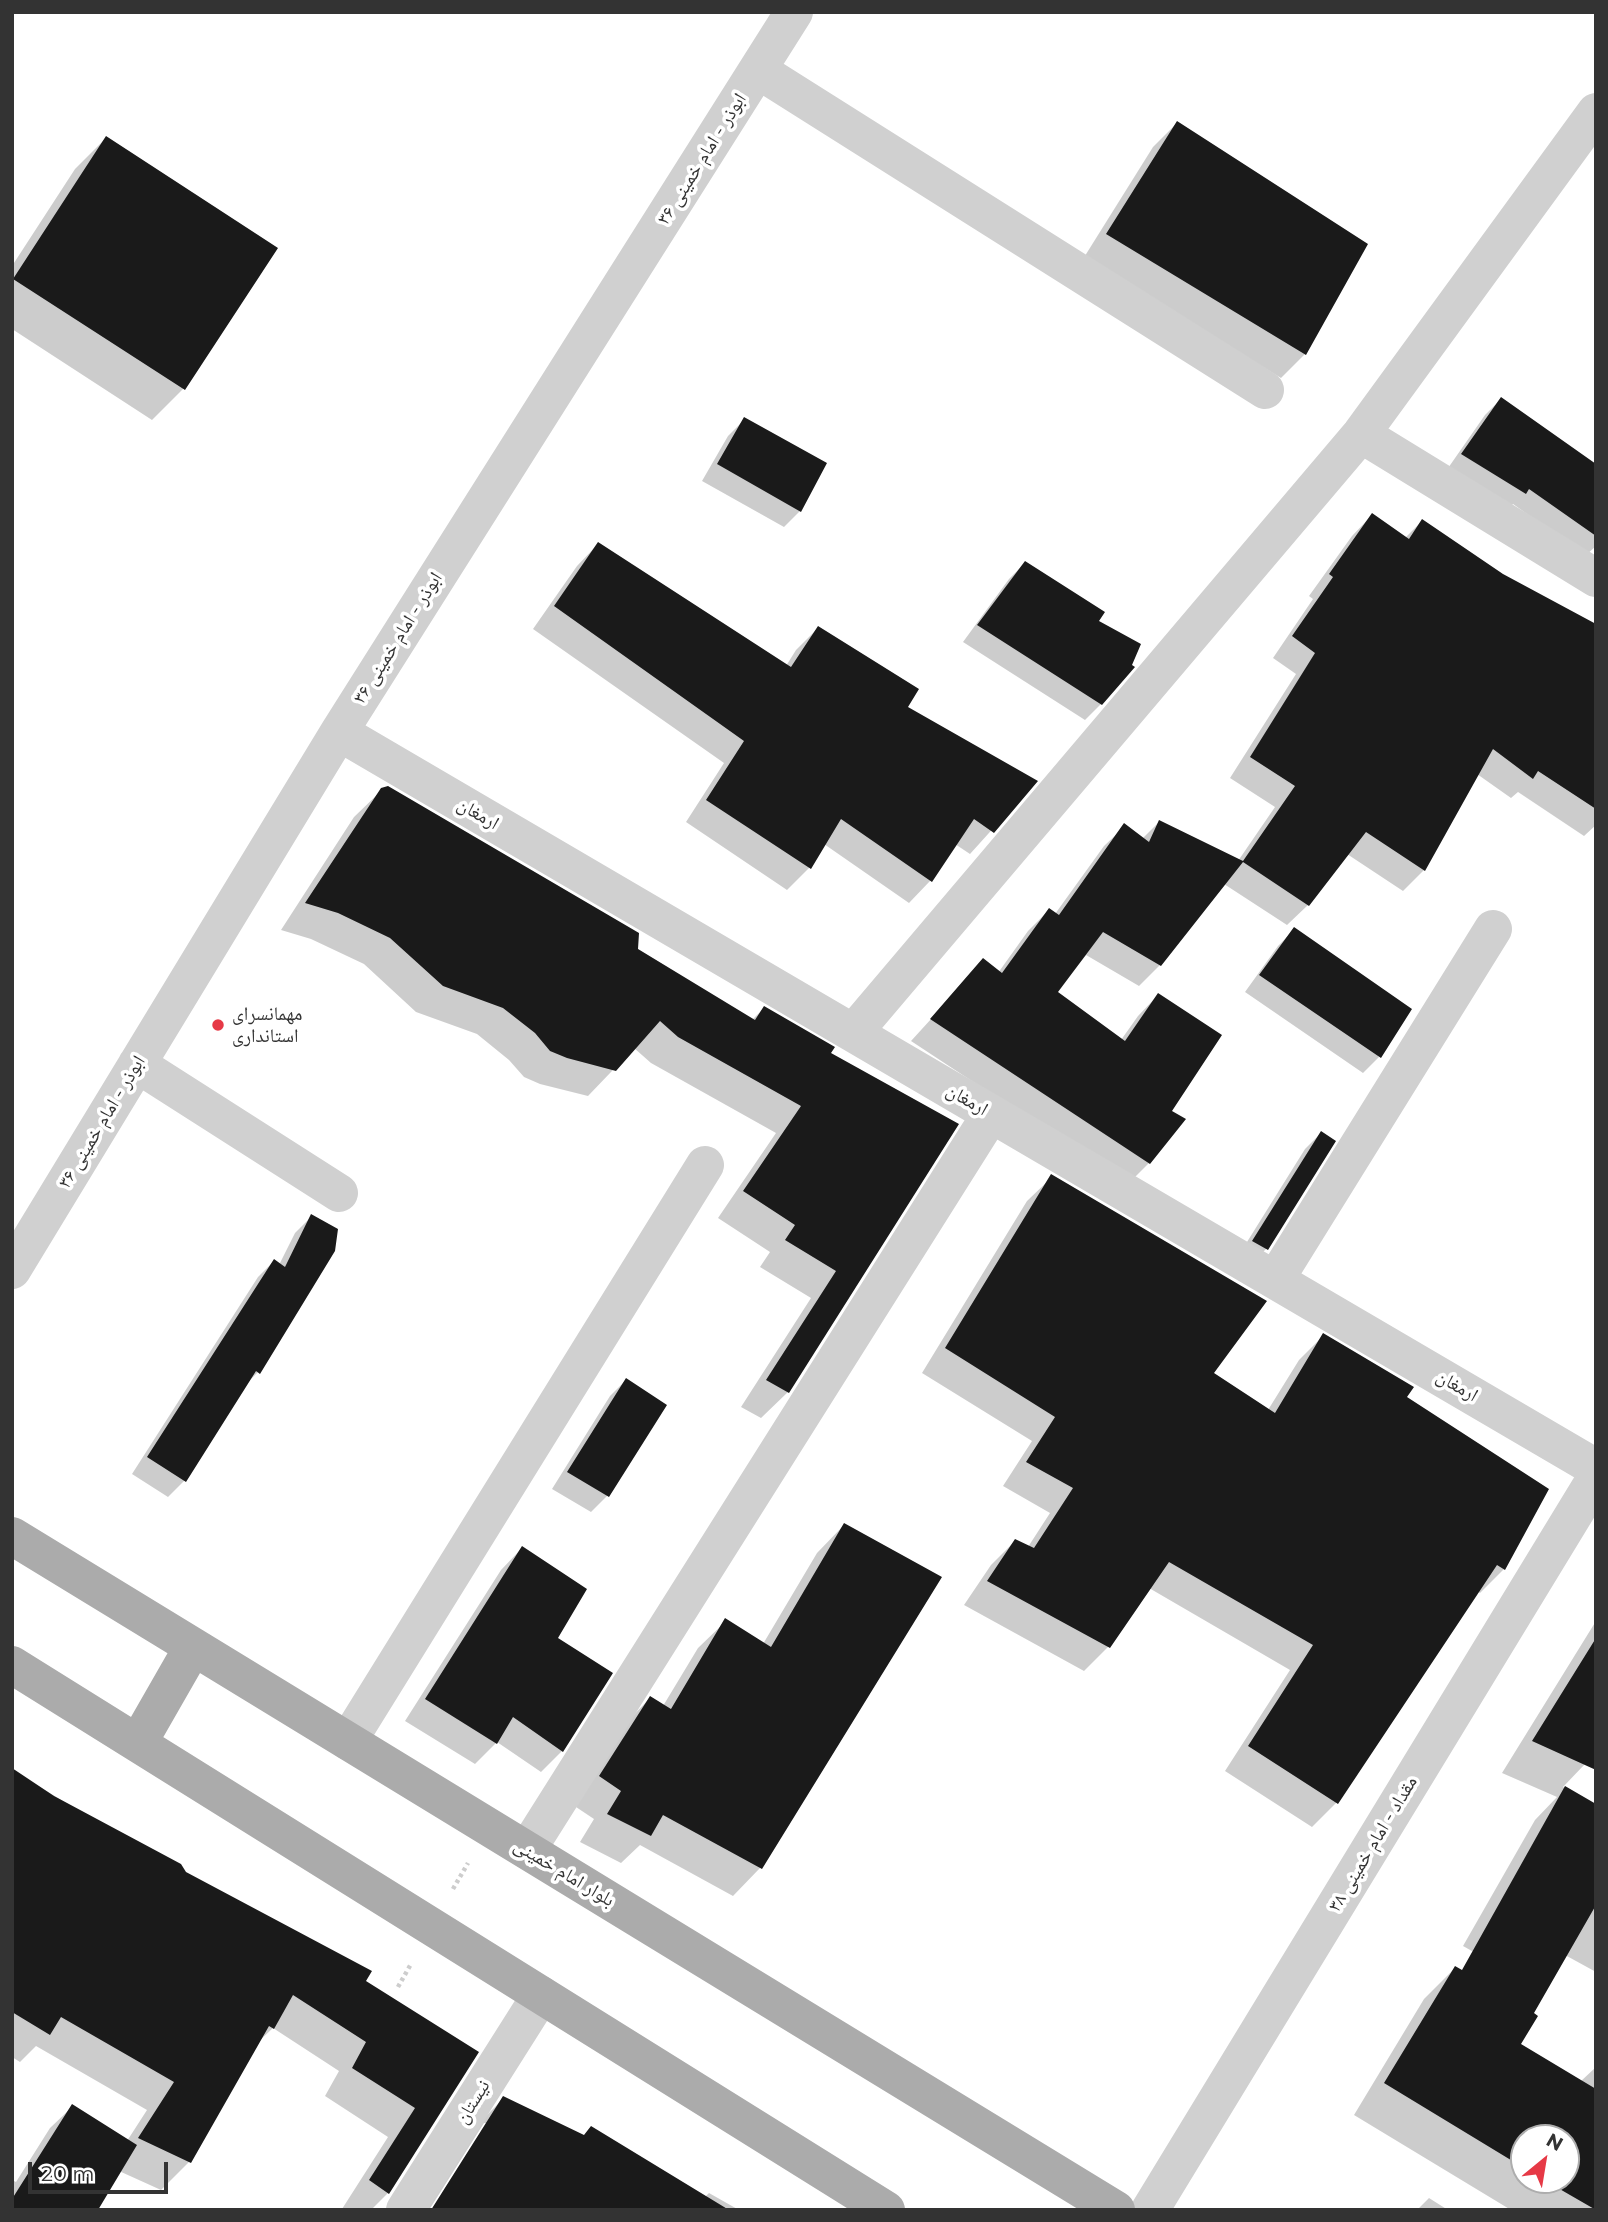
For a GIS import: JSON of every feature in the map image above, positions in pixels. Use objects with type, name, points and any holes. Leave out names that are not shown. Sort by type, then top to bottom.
[{"type":"main road","name":"بلوار امام خمینی","points":[[12,1536],[1116,2210]]},
{"type":"main road","points":[[138,1743],[193,1647]]},
{"type":"main road","points":[[12,1665],[886,2210]]},
{"type":"street","name":"ابوذر - امام خمینی ۳۶","points":[[12,1270],[339,732],[794,12]]},
{"type":"street","points":[[758,70],[1265,390]]},
{"type":"street","points":[[853,1034],[1361,434],[1596,112]]},
{"type":"street","points":[[1361,434],[1596,578]]},
{"type":"street","name":"ارمغان","points":[[339,732],[1596,1468]]},
{"type":"street","points":[[1275,1280],[1493,929]]},
{"type":"street","points":[[137,1064],[339,1194]]},
{"type":"street","points":[[527,1850],[991,1114]]},
{"type":"street","points":[[348,1741],[705,1165]]},
{"type":"street","name":"مقداد - امام خمینی ۳۸","points":[[1150,2210],[1596,1478]]},
{"type":"street","name":"نیستان","points":[[405,2210],[541,1995]]},
{"type":"building","points":[[1177,121],[1368,244],[1306,355],[1106,234]]},
{"type":"building","points":[[106,136],[278,248],[185,390],[13,279]]},
{"type":"building","points":[[1501,397],[1596,464],[1596,536],[1529,489],[1526,494],[1461,454]]},
{"type":"building","points":[[744,417],[827,463],[801,512],[717,464]]},
{"type":"building","points":[[1372,513],[1409,539],[1422,519],[1503,574],[1596,624],[1596,809],[1538,771],[1533,779],[1493,749],[1425,871],[1366,832],[1309,906],[1243,862],[1161,966],[1103,932],[1058,992],[1125,1041],[1158,993],[1222,1035],[1172,1111],[1186,1119],[1150,1164],[930,1019],[983,958],[1002,973],[1049,908],[1059,915],[1124,823],[1149,842],[1159,820],[1243,861],[1295,786],[1250,757],[1315,653],[1292,636],[1333,577],[1329,574]]},
{"type":"building","points":[[598,542],[791,667],[818,626],[919,689],[908,707],[1038,781],[994,833],[974,819],[932,882],[841,819],[811,869],[706,800],[744,741],[554,606]]},
{"type":"building","points":[[1025,561],[1105,612],[1099,621],[1141,644],[1132,665],[1135,667],[1102,705],[977,625]]},
{"type":"building","points":[[388,786],[639,933],[638,949],[755,1020],[764,1006],[835,1047],[831,1053],[959,1124],[789,1393],[766,1380],[836,1271],[785,1240],[795,1225],[743,1191],[801,1106],[678,1037],[660,1021],[616,1071],[567,1058],[550,1051],[535,1033],[503,1008],[443,986],[390,938],[338,913],[305,903],[381,788]]},
{"type":"building","points":[[1294,927],[1412,1009],[1381,1058],[1259,975]]},
{"type":"building","points":[[1321,1131],[1336,1141],[1268,1250],[1252,1241]]},
{"type":"building","points":[[1051,1174],[1267,1301],[1214,1373],[1275,1413],[1323,1333],[1414,1387],[1407,1397],[1549,1489],[1505,1570],[1497,1565],[1338,1804],[1248,1746],[1313,1645],[1169,1562],[1110,1648],[987,1581],[1015,1539],[1034,1548],[1073,1488],[1026,1462],[1055,1417],[945,1348]]},
{"type":"building","points":[[311,1214],[338,1229],[335,1251],[260,1374],[256,1371],[186,1482],[147,1457],[274,1259],[285,1267]]},
{"type":"building","points":[[626,1378],[667,1405],[609,1497],[567,1472]]},
{"type":"building","points":[[844,1523],[942,1577],[762,1869],[663,1815],[651,1836],[607,1814],[621,1791],[599,1776],[650,1696],[671,1709],[725,1618],[771,1647]]},
{"type":"building","points":[[522,1546],[587,1589],[558,1638],[613,1673],[563,1752],[513,1717],[497,1744],[425,1699]]},
{"type":"building","points":[[1596,1638],[1596,1770],[1532,1741]]},
{"type":"building","points":[[12,1768],[54,1796],[181,1864],[186,1872],[372,1971],[366,1981],[479,2052],[389,2194],[369,2180],[415,2108],[352,2068],[366,2042],[293,1995],[274,2029],[269,2026],[191,2163],[138,2138],[174,2082],[61,2017],[50,2035],[12,2012]]},
{"type":"building","points":[[1565,1786],[1596,1804],[1596,1905],[1534,2013],[1538,2016],[1521,2044],[1596,2089],[1596,2210],[1568,2194],[1580,2194],[1580,2124],[1510,2124],[1510,2160],[1384,2083],[1455,1966],[1462,1970]]},
{"type":"building","points":[[503,2096],[584,2135],[591,2126],[729,2210],[431,2210]]},
{"type":"building","points":[[72,2104],[137,2145],[98,2210],[12,2210],[12,2199]]},
{"type":"place","name":"مهمانسرای استانداری","points":[[218,1025]]}]
